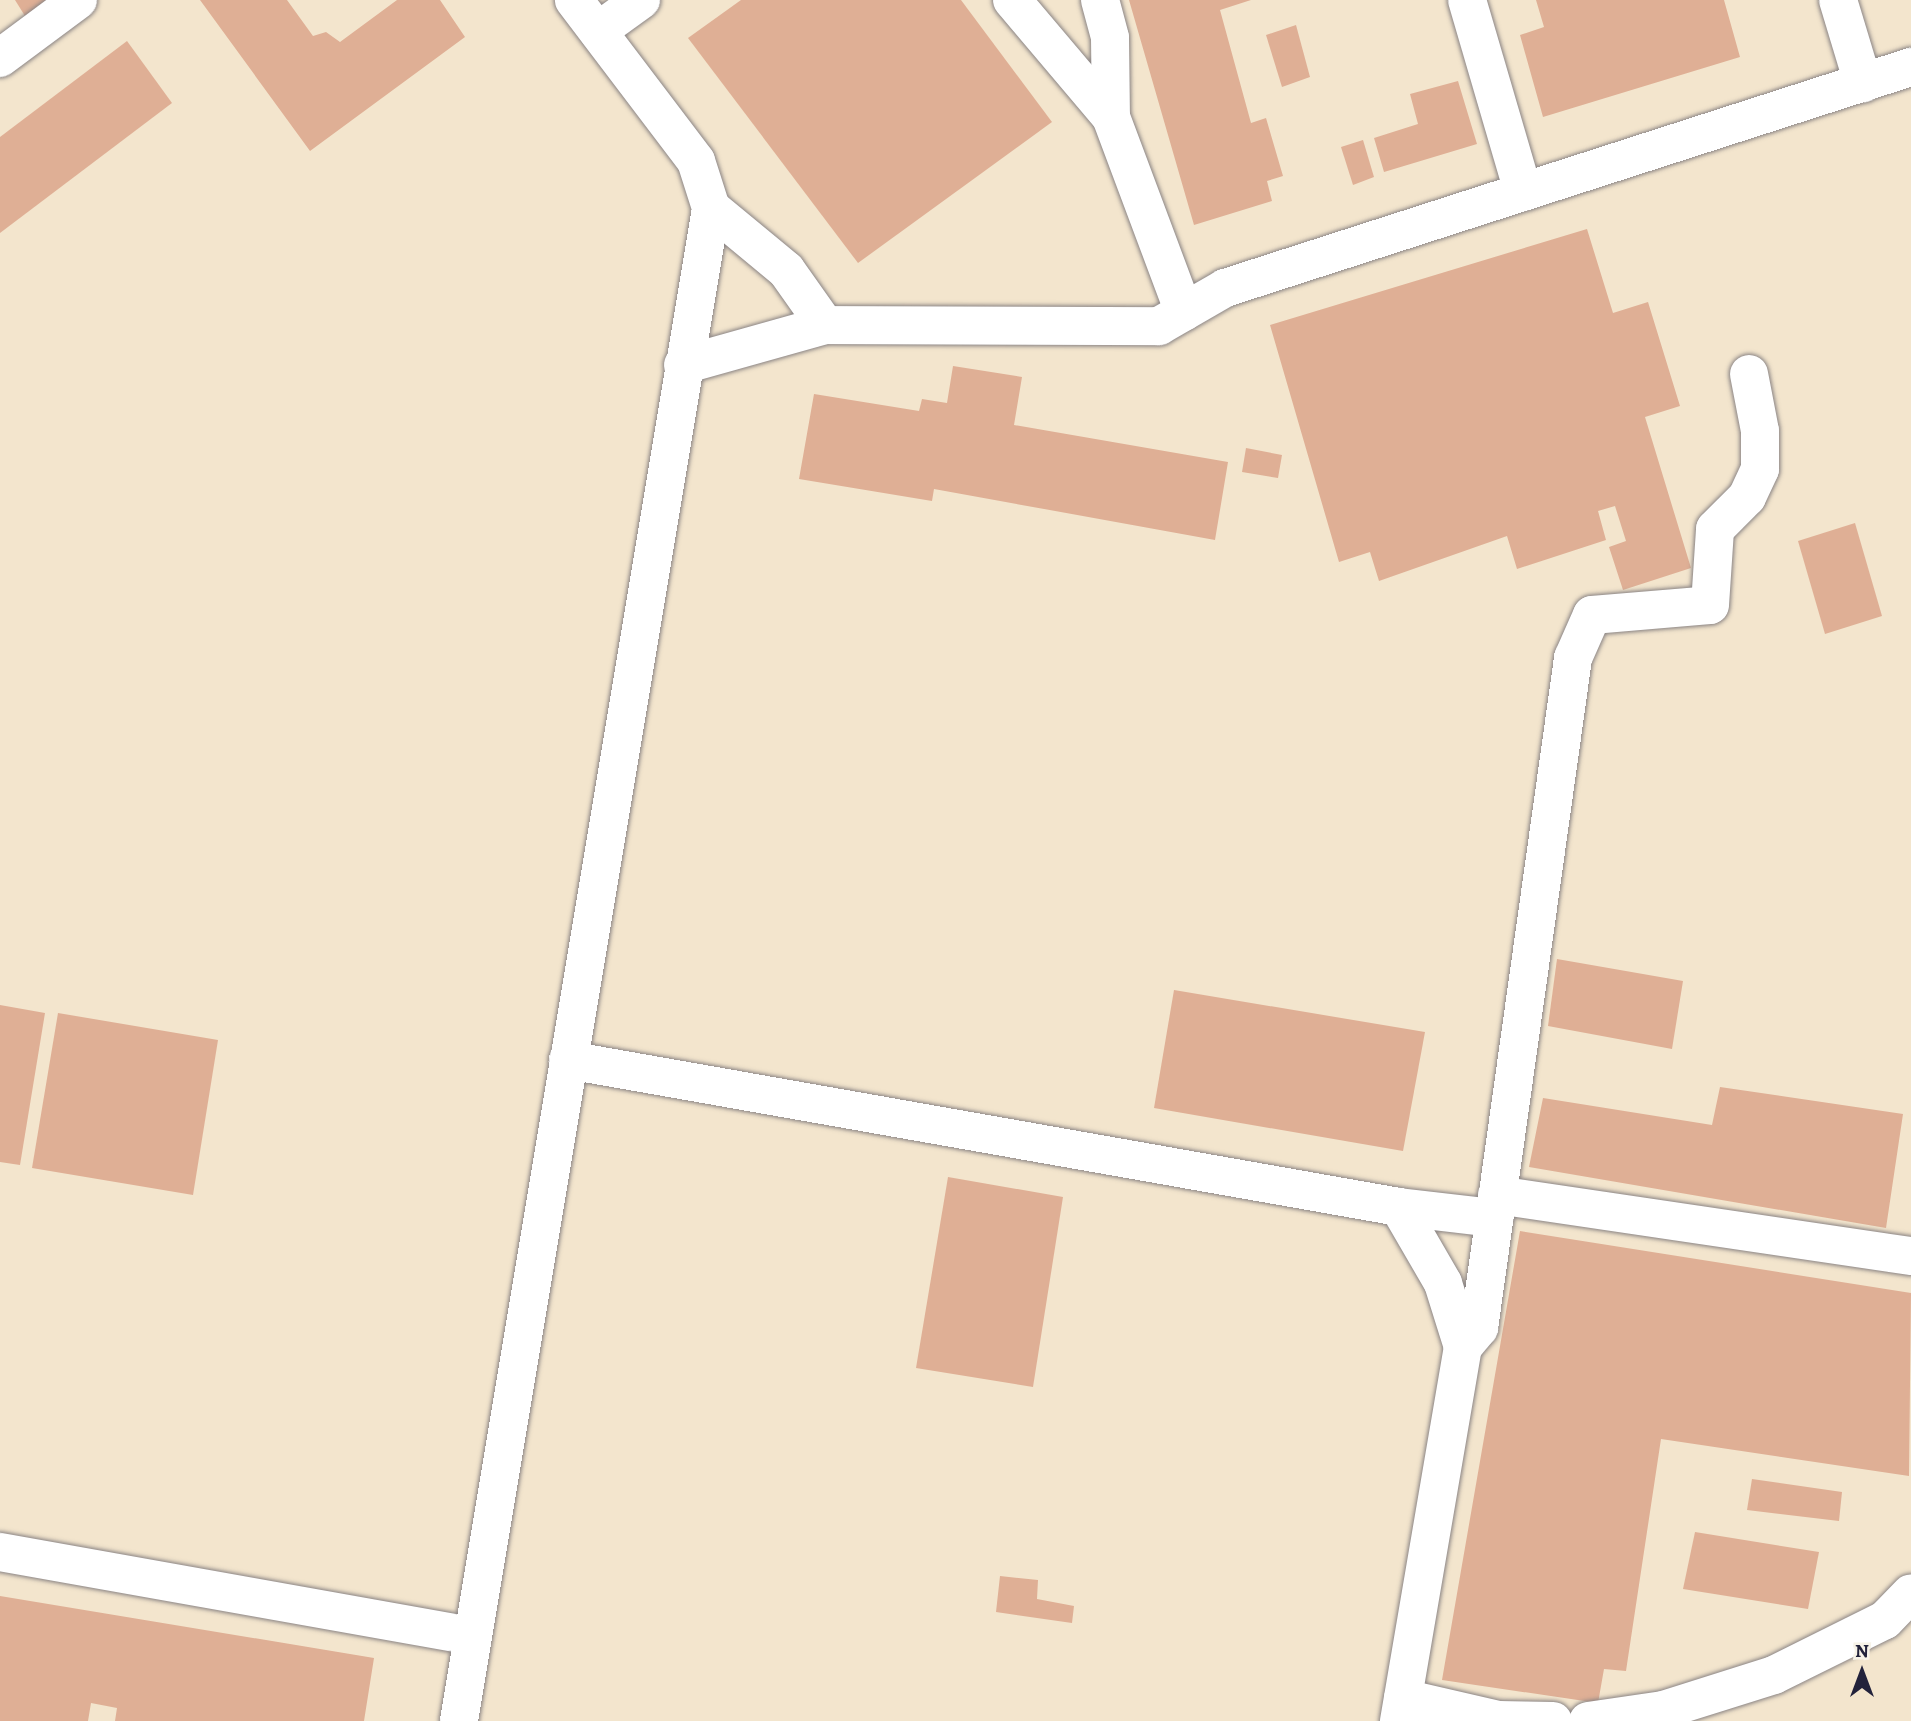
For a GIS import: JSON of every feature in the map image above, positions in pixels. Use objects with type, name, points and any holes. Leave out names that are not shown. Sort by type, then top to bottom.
[{"type":"street","points":[[0,58],[78,0]]},
{"type":"street","points":[[459,1721],[711,208],[696,161],[573,0]]},
{"type":"street","points":[[598,31],[641,0]]},
{"type":"street","points":[[1012,0],[1111,117],[1184,312]]},
{"type":"street","points":[[1100,0],[1110,38],[1111,117]]},
{"type":"street","points":[[1467,0],[1523,192]]},
{"type":"street","points":[[1838,0],[1863,83]]},
{"type":"street","points":[[683,365],[825,325],[1159,326],[1225,288],[1911,68]]},
{"type":"street","points":[[711,208],[786,270],[825,325]]},
{"type":"street","points":[[1464,1347],[1479,1328],[1573,658],[1592,615],[1710,605],[1715,529],[1747,497],[1759,470],[1759,432],[1749,374]]},
{"type":"street","points":[[568,1060],[1399,1207],[1495,1206],[1911,1256]]},
{"type":"street","points":[[1399,1207],[1443,1283],[1464,1347],[1401,1710],[1498,1720],[1553,1721]]},
{"type":"street","points":[[0,1552],[451,1632]]},
{"type":"street","points":[[1588,1721],[1662,1710],[1774,1675],[1885,1620],[1911,1593]]},
{"type":"building","points":[[15,0],[46,0],[25,16]]},
{"type":"building","points":[[200,0],[287,0],[313,36],[326,32],[340,42],[397,0],[440,0],[465,37],[310,151]]},
{"type":"building","points":[[741,0],[961,0],[1052,122],[858,263],[688,38]]},
{"type":"building","points":[[1129,0],[1251,0],[1220,10],[1251,123],[1266,118],[1283,176],[1267,181],[1272,201],[1194,225]]},
{"type":"building","points":[[1536,0],[1724,0],[1740,57],[1543,117],[1520,35],[1544,27]]},
{"type":"building","points":[[1296,25],[1310,77],[1282,87],[1266,35]]},
{"type":"building","points":[[127,41],[172,103],[0,233],[0,137]]},
{"type":"building","points":[[1458,81],[1477,144],[1384,172],[1374,138],[1418,124],[1410,94]]},
{"type":"building","points":[[1363,140],[1374,177],[1353,185],[1341,147]]},
{"type":"building","points":[[1587,229],[1613,313],[1648,302],[1680,406],[1645,417],[1691,568],[1623,590],[1609,547],[1626,541],[1615,506],[1598,511],[1606,540],[1517,569],[1507,536],[1379,581],[1370,552],[1339,562],[1270,325]]},
{"type":"building","points":[[953,366],[1022,377],[1014,425],[1228,462],[1215,540],[934,489],[932,501],[799,479],[814,394],[919,411],[922,399],[947,403]]},
{"type":"building","points":[[1246,448],[1282,455],[1278,478],[1242,472]]},
{"type":"building","points":[[1855,523],[1882,616],[1825,634],[1798,541]]},
{"type":"building","points":[[1557,959],[1683,981],[1672,1049],[1548,1026]]},
{"type":"building","points":[[1174,990],[1425,1032],[1403,1151],[1154,1108]]},
{"type":"building","points":[[0,1005],[45,1013],[20,1165],[0,1162]]},
{"type":"building","points":[[58,1013],[218,1040],[193,1195],[32,1168]]},
{"type":"building","points":[[1720,1087],[1903,1114],[1886,1228],[1529,1167],[1543,1098],[1712,1125]]},
{"type":"building","points":[[948,1177],[1063,1197],[1033,1387],[916,1368]]},
{"type":"building","points":[[1520,1231],[1911,1293],[1909,1476],[1661,1439],[1626,1671],[1604,1669],[1598,1703],[1442,1680]]},
{"type":"building","points":[[1752,1479],[1842,1492],[1839,1521],[1747,1510]]},
{"type":"building","points":[[1695,1532],[1819,1552],[1808,1609],[1683,1589]]},
{"type":"building","points":[[1000,1576],[1038,1580],[1037,1599],[1074,1606],[1072,1623],[996,1612]]},
{"type":"building","points":[[0,1596],[374,1658],[364,1721],[115,1721],[117,1708],[91,1703],[88,1721],[0,1721]]}]
